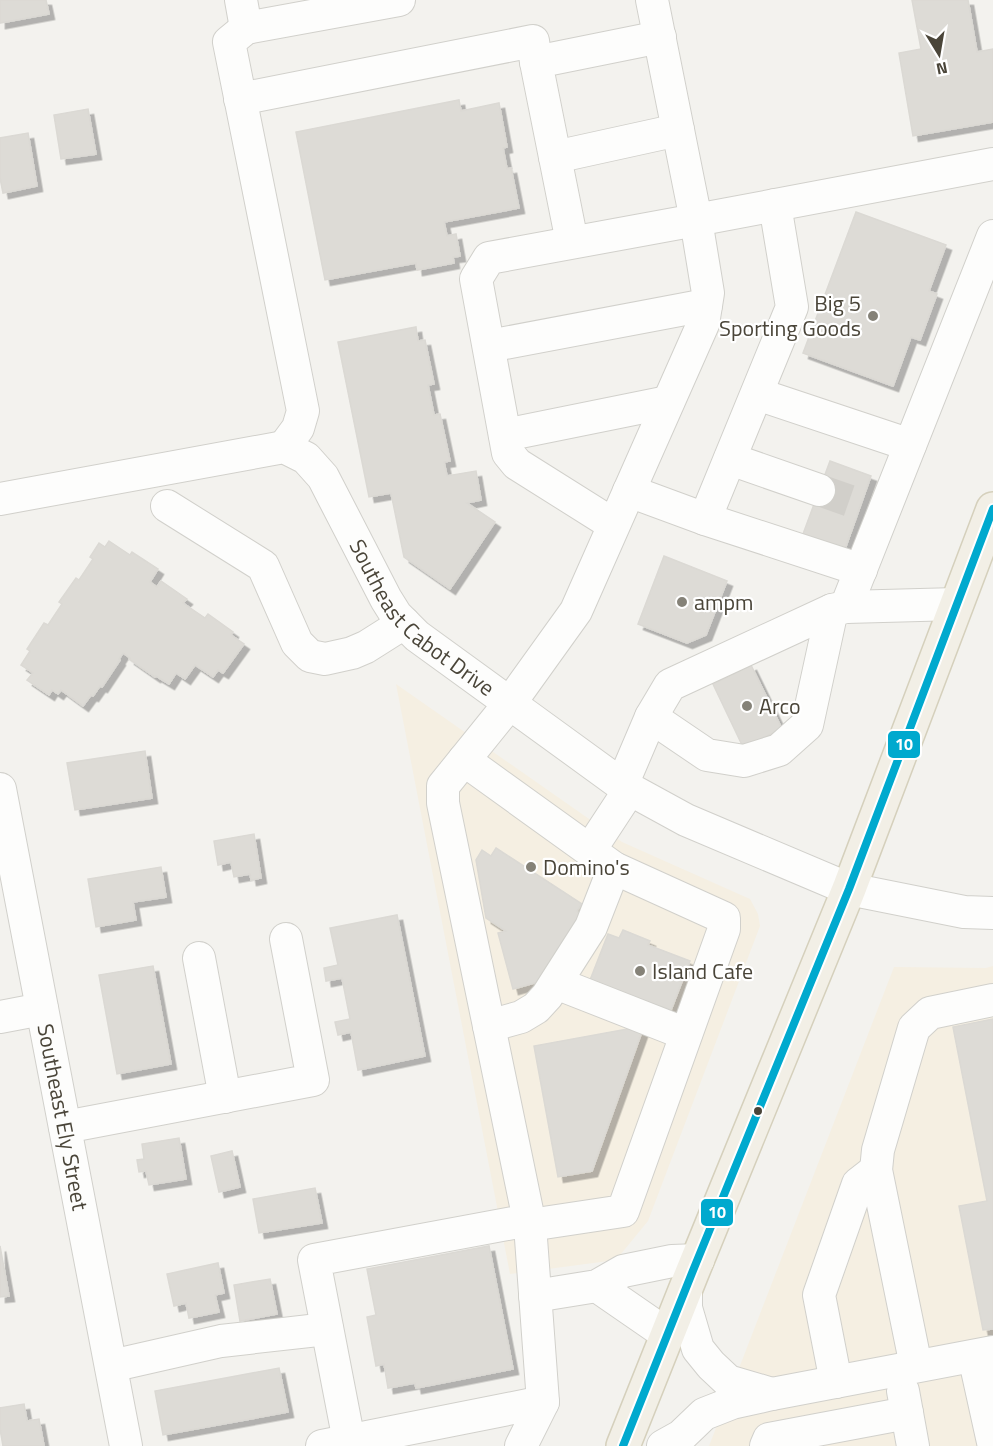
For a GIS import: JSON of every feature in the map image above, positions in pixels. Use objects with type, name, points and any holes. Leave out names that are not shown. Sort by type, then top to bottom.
[{"type":"main road","points":[[623,1446],[849,889],[993,509]]},
{"type":"street","points":[[0,499],[284,447],[298,428],[303,411],[229,42],[243,14],[399,0]]},
{"type":"street","points":[[521,1446],[543,1402],[530,1222],[443,803],[443,786],[510,703],[576,611],[703,324],[708,293],[696,220],[652,0]]},
{"type":"street","points":[[536,62],[660,38]]},
{"type":"street","points":[[240,99],[533,41],[572,242]]},
{"type":"street","points":[[555,157],[678,130]]},
{"type":"street","points":[[614,525],[517,464],[508,453],[476,279],[489,258],[993,164]]},
{"type":"street","points":[[705,519],[792,307],[775,205]]},
{"type":"street","points":[[651,717],[707,755],[744,761],[778,750],[807,725],[839,608],[861,570],[873,509],[910,445],[993,236]]},
{"type":"street","points":[[489,346],[706,305]]},
{"type":"street","points":[[757,394],[910,445]]},
{"type":"street","points":[[505,435],[668,402]]},
{"type":"street","name":"Southeast Cabot Drive","points":[[284,447],[306,458],[323,477],[386,600],[396,615],[417,636],[626,787],[686,820],[849,889],[964,912],[992,915]]},
{"type":"street","points":[[730,459],[819,490]]},
{"type":"street","points":[[629,491],[705,519],[861,570]]},
{"type":"street","points":[[167,506],[263,566],[297,643],[310,656],[325,659],[352,653],[404,623]]},
{"type":"street","points":[[489,1026],[521,1017],[536,1008],[556,983],[591,927],[602,859],[651,717],[670,685],[839,608],[957,603]]},
{"type":"street","points":[[464,760],[602,859],[724,918],[724,928],[623,1210],[530,1222],[314,1260],[327,1329],[336,1443],[543,1402]]},
{"type":"street","name":"Southeast Ely Street","points":[[0,789],[126,1446]]},
{"type":"street","points":[[65,1127],[313,1080],[286,939]]},
{"type":"street","points":[[199,958],[225,1097]]},
{"type":"street","points":[[556,983],[686,1034]]},
{"type":"street","points":[[913,1446],[907,1413],[907,1368],[876,1170],[878,1150],[914,1028],[930,1013],[993,1000]]},
{"type":"street","points":[[0,1017],[42,1009]]},
{"type":"street","points":[[836,1382],[819,1295],[858,1184],[876,1170]]},
{"type":"street","points":[[535,1296],[597,1286],[623,1271],[672,1261],[692,1275],[686,1308],[698,1349],[728,1381],[771,1394]]},
{"type":"street","points":[[597,1286],[668,1335]]},
{"type":"street","points":[[111,1366],[221,1341],[327,1329]]},
{"type":"street","points":[[663,1446],[681,1436],[704,1414],[732,1404],[771,1394],[983,1354],[993,1442]]},
{"type":"street","points":[[766,1446],[769,1440],[907,1413]]},
{"type":"shaded area","points":[[396,684],[622,842],[750,899],[758,914],[760,926],[648,1221],[616,1260],[510,1274]]},
{"type":"shaded area","points":[[993,966],[993,1446],[709,1446],[894,967],[986,968]]},
{"type":"building","points":[[0,0],[46,0],[49,14],[0,23]]},
{"type":"building","points":[[912,0],[968,0],[977,52],[993,49],[993,122],[913,136],[899,53],[921,49]]},
{"type":"building","points":[[459,100],[461,111],[499,103],[507,147],[503,148],[507,169],[511,168],[519,208],[444,222],[447,236],[456,234],[460,256],[453,257],[454,263],[417,270],[416,263],[325,280],[296,132]]},
{"type":"building","points":[[88,109],[96,154],[61,159],[54,115]]},
{"type":"building","points":[[28,133],[37,186],[3,193],[0,178],[0,138]]},
{"type":"building","name":"Big 5 Sporting Goods","points":[[856,212],[946,245],[929,291],[937,294],[920,340],[911,337],[893,386],[803,353]]},
{"type":"building","points":[[416,327],[418,341],[425,340],[434,384],[428,385],[434,415],[440,414],[450,461],[444,462],[447,476],[476,471],[481,500],[467,503],[495,522],[450,589],[404,557],[391,493],[369,497],[338,342]]},
{"type":"building","points":[[830,461],[871,476],[845,549],[803,534]]},
{"type":"building","points":[[109,541],[130,555],[132,552],[158,569],[150,582],[157,587],[161,581],[187,599],[183,603],[205,618],[208,614],[233,632],[231,635],[244,644],[223,673],[218,670],[213,677],[195,665],[185,679],[176,673],[169,684],[155,677],[123,653],[102,687],[100,686],[93,696],[91,695],[83,706],[61,690],[58,694],[52,690],[49,695],[27,680],[33,673],[21,665],[30,651],[27,649],[44,623],[48,625],[62,604],[59,602],[76,578],[79,580],[93,559],[90,557],[99,543],[105,547]]},
{"type":"building","name":"ampm","points":[[664,556],[727,581],[706,635],[687,643],[638,624]]},
{"type":"building","name":"Arco","points":[[751,665],[782,729],[743,747],[713,684]]},
{"type":"building","points":[[145,751],[152,798],[75,810],[67,763]]},
{"type":"building","points":[[254,834],[261,878],[251,880],[250,874],[234,877],[231,862],[218,865],[214,841]]},
{"type":"building","points":[[496,848],[582,904],[577,911],[583,918],[541,981],[513,989],[498,933],[506,931],[486,918],[476,860],[482,850],[491,856]]},
{"type":"building","points":[[161,867],[166,897],[133,902],[136,920],[96,927],[88,879]]},
{"type":"building","points":[[397,915],[425,1056],[358,1070],[351,1032],[338,1035],[335,1022],[350,1019],[342,978],[326,981],[324,968],[338,965],[330,928]]},
{"type":"building","name":"Island Cafe","points":[[623,930],[650,941],[648,945],[690,961],[671,1010],[660,1006],[657,1012],[590,980],[608,934],[619,938]]},
{"type":"building","points":[[153,966],[171,1064],[117,1074],[99,975]]},
{"type":"building","points":[[993,1019],[993,1329],[983,1330],[959,1206],[987,1201],[953,1027]]},
{"type":"building","points":[[644,1026],[592,1171],[558,1177],[534,1046]]},
{"type":"building","points":[[179,1138],[186,1179],[149,1185],[146,1171],[139,1172],[137,1160],[144,1159],[142,1144]]},
{"type":"building","points":[[232,1151],[240,1187],[219,1192],[211,1156]]},
{"type":"building","points":[[315,1188],[322,1223],[259,1233],[253,1199]]},
{"type":"building","points":[[0,1246],[9,1296],[0,1297]]},
{"type":"building","points":[[489,1246],[513,1369],[416,1388],[415,1383],[388,1388],[384,1364],[376,1366],[367,1317],[376,1315],[367,1269]]},
{"type":"building","points":[[218,1263],[224,1293],[215,1295],[219,1312],[189,1318],[186,1303],[174,1306],[167,1274]]},
{"type":"building","points":[[270,1279],[277,1314],[240,1321],[234,1285]]},
{"type":"building","points":[[279,1368],[288,1412],[163,1435],[155,1391]]},
{"type":"building","points":[[24,1404],[27,1421],[39,1419],[44,1446],[3,1446],[0,1408]]},
{"type":"tunnel","points":[[819,490],[862,505]]},
{"type":"transit line","name":"10","points":[[623,1446],[849,889],[993,509]]},
{"type":"place","name":"Big 5 Sporting Goods","points":[[873,316]]},
{"type":"place","name":"ampm","points":[[682,602]]},
{"type":"place","name":"Arco","points":[[747,706]]},
{"type":"place","name":"Domino's","points":[[531,867]]},
{"type":"place","name":"Island Cafe","points":[[640,971]]}]
